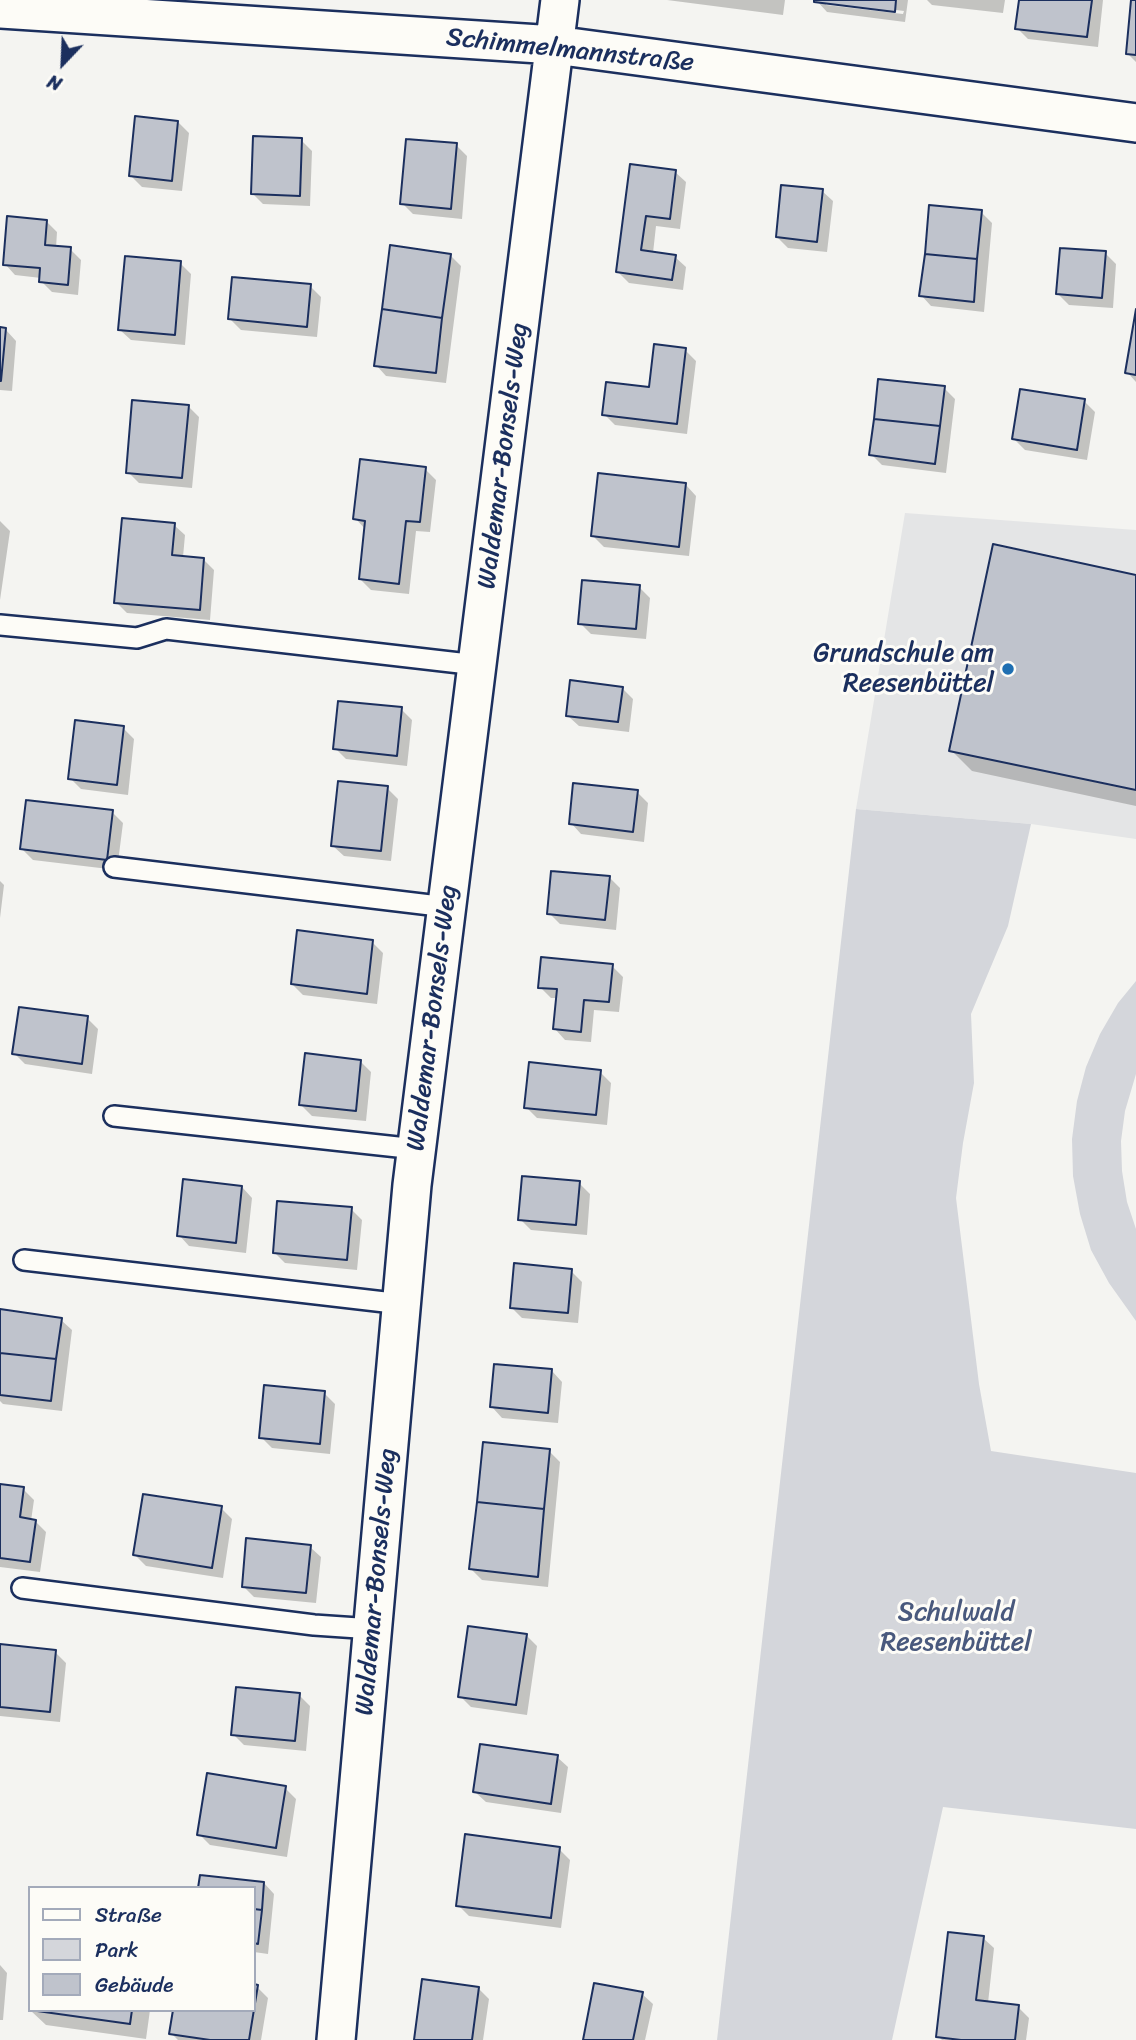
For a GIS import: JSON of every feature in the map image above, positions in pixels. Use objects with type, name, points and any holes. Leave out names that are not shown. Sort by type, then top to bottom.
[{"type":"street","name":"Waldemar-Bonsels-Weg","points":[[337,2040],[416,1149],[560,0]]},
{"type":"street","name":"Schimmelmannstraße","points":[[0,9],[555,46],[1136,122]]},
{"type":"lane","points":[[0,625],[137,638],[166,629],[477,665]]},
{"type":"lane","points":[[114,867],[447,907]]},
{"type":"lane","points":[[114,1116],[416,1149]]},
{"type":"lane","points":[[24,1260],[402,1304]]},
{"type":"lane","points":[[22,1588],[314,1625],[373,1629]]},
{"type":"shaded area","name":"Grundschule am Reesenbüttel","points":[[905,513],[1136,530],[1136,839],[1031,824],[856,809]]},
{"type":"green space","name":"Schulwald Reesenbüttel","points":[[856,809],[1031,824],[1008,926],[971,1014],[974,1083],[956,1198],[979,1384],[991,1451],[1136,1473],[1136,1829],[943,1807],[892,2040],[717,2040]]},
{"type":"green space","points":[[1136,981],[1136,1074],[1125,1111],[1121,1141],[1127,1202],[1136,1229],[1136,1321],[1109,1283],[1091,1250],[1080,1214],[1073,1176],[1072,1139],[1077,1101],[1086,1067],[1100,1034],[1118,1003]]},
{"type":"building","points":[[814,0],[896,0],[895,12]]},
{"type":"building","points":[[1019,0],[1092,0],[1087,37],[1015,29]]},
{"type":"building","points":[[1131,0],[1136,0],[1136,55],[1126,54]]},
{"type":"building","points":[[135,116],[178,121],[172,181],[129,176]]},
{"type":"building","points":[[253,136],[302,138],[300,196],[251,194]]},
{"type":"building","points":[[406,139],[457,143],[451,209],[400,204]]},
{"type":"building","points":[[630,164],[676,170],[670,219],[646,216],[641,250],[676,255],[672,280],[616,272]]},
{"type":"building","points":[[781,185],[823,189],[817,242],[776,237]]},
{"type":"building","points":[[929,205],[982,210],[977,259],[925,254]]},
{"type":"building","points":[[7,216],[47,220],[45,245],[71,247],[68,285],[39,282],[40,268],[3,265]]},
{"type":"building","points":[[390,245],[451,254],[442,318],[382,309]]},
{"type":"building","points":[[1060,248],[1106,251],[1102,298],[1056,294]]},
{"type":"building","points":[[925,254],[977,259],[974,302],[919,296]]},
{"type":"building","points":[[125,256],[181,261],[175,335],[118,330]]},
{"type":"building","points":[[232,277],[311,284],[307,327],[228,319]]},
{"type":"building","points":[[382,309],[442,318],[436,373],[374,366]]},
{"type":"building","points":[[1136,309],[1136,375],[1125,373]]},
{"type":"building","points":[[0,327],[6,328],[1,381],[0,381]]},
{"type":"building","points":[[654,344],[686,348],[677,424],[602,415],[606,382],[649,387]]},
{"type":"building","points":[[878,379],[945,386],[940,426],[874,419]]},
{"type":"building","points":[[1020,389],[1085,399],[1077,450],[1012,439]]},
{"type":"building","points":[[132,400],[189,405],[182,478],[126,473]]},
{"type":"building","points":[[874,419],[940,426],[935,464],[869,455]]},
{"type":"building","points":[[360,459],[426,467],[420,522],[406,521],[399,584],[359,579],[365,521],[353,519]]},
{"type":"building","points":[[598,473],[686,483],[679,547],[591,536]]},
{"type":"building","points":[[122,518],[175,523],[172,555],[204,558],[200,610],[114,603]]},
{"type":"building","points":[[993,544],[1136,575],[1136,790],[949,751]]},
{"type":"building","points":[[582,580],[640,585],[636,629],[578,624]]},
{"type":"building","points":[[570,680],[623,687],[618,722],[566,716]]},
{"type":"building","points":[[338,701],[402,707],[397,756],[333,749]]},
{"type":"building","points":[[75,720],[124,726],[117,785],[68,779]]},
{"type":"building","points":[[338,781],[388,786],[381,851],[331,846]]},
{"type":"building","points":[[573,783],[638,790],[633,832],[569,824]]},
{"type":"building","points":[[26,800],[113,810],[107,860],[20,849]]},
{"type":"building","points":[[551,871],[610,876],[605,920],[547,914]]},
{"type":"building","points":[[297,930],[373,940],[367,994],[291,984]]},
{"type":"building","points":[[541,957],[613,964],[609,1002],[584,1000],[581,1032],[553,1029],[557,989],[538,988]]},
{"type":"building","points":[[19,1007],[88,1016],[82,1064],[12,1054]]},
{"type":"building","points":[[305,1053],[361,1060],[356,1111],[299,1105]]},
{"type":"building","points":[[529,1062],[601,1070],[596,1115],[524,1108]]},
{"type":"building","points":[[522,1176],[580,1181],[576,1225],[518,1220]]},
{"type":"building","points":[[183,1179],[242,1186],[236,1243],[177,1236]]},
{"type":"building","points":[[277,1201],[352,1207],[347,1260],[273,1253]]},
{"type":"building","points":[[514,1263],[572,1269],[568,1313],[510,1308]]},
{"type":"building","points":[[0,1309],[62,1318],[56,1359],[0,1353]]},
{"type":"building","points":[[0,1353],[56,1359],[51,1401],[0,1395]]},
{"type":"building","points":[[494,1364],[552,1369],[548,1413],[490,1407]]},
{"type":"building","points":[[264,1385],[325,1391],[320,1444],[259,1438]]},
{"type":"building","points":[[483,1442],[550,1449],[544,1509],[477,1502]]},
{"type":"building","points":[[0,1484],[24,1487],[20,1517],[36,1520],[30,1562],[0,1558]]},
{"type":"building","points":[[143,1494],[222,1506],[212,1568],[133,1555]]},
{"type":"building","points":[[477,1502],[544,1509],[538,1577],[469,1569]]},
{"type":"building","points":[[246,1538],[311,1545],[306,1593],[242,1587]]},
{"type":"building","points":[[468,1626],[527,1634],[516,1705],[458,1697]]},
{"type":"building","points":[[0,1644],[56,1650],[50,1712],[0,1707]]},
{"type":"building","points":[[236,1687],[300,1693],[295,1741],[231,1735]]},
{"type":"building","points":[[480,1744],[558,1755],[551,1804],[473,1792]]},
{"type":"building","points":[[207,1773],[286,1786],[276,1848],[197,1835]]},
{"type":"building","points":[[465,1834],[560,1847],[551,1918],[456,1906]]},
{"type":"building","points":[[200,1875],[264,1882],[262,1910],[256,1909],[256,1886],[198,1886]]},
{"type":"building","points":[[256,1909],[262,1910],[256,1944]]},
{"type":"building","points":[[948,1932],[984,1936],[976,2000],[1019,2005],[1015,2040],[936,2037]]},
{"type":"building","points":[[422,1979],[479,1987],[472,2040],[414,2040]]},
{"type":"building","points":[[594,1983],[643,1992],[633,2040],[583,2040]]},
{"type":"building","points":[[44,2012],[132,2012],[130,2024]]},
{"type":"building","points":[[173,2012],[254,2012],[249,2040],[210,2040],[169,2034]]},
{"type":"place","name":"Grundschule am Reesenbüttel","points":[[1008,669]]}]
